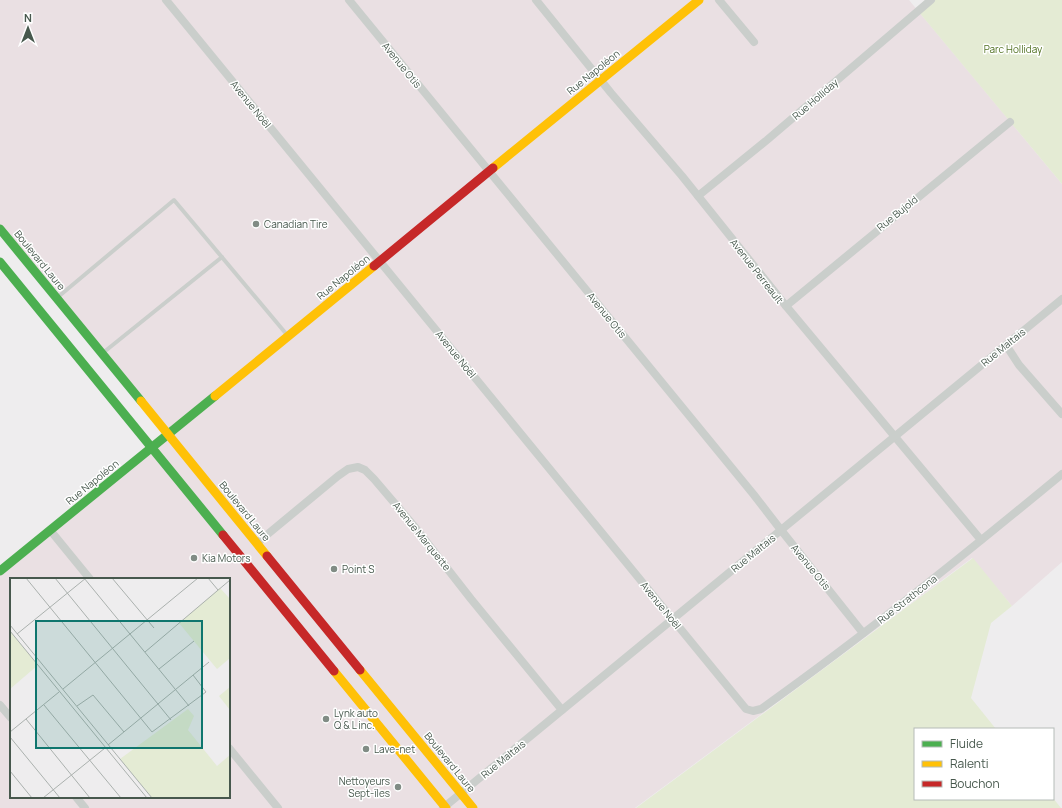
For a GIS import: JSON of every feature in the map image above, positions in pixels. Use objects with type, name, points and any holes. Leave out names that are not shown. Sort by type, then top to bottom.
[{"type":"main road","name":"Rue Napoléon","points":[[0,571],[699,0]]},
{"type":"main road","name":"Boulevard Laure","points":[[0,229],[473,808]]},
{"type":"main road","points":[[0,262],[445,808]]},
{"type":"street","name":"Avenue Noël","points":[[166,0],[746,709]]},
{"type":"street","name":"Avenue Otis","points":[[349,0],[754,495],[863,633]]},
{"type":"street","name":"Avenue Perreault","points":[[536,0],[611,93],[682,176],[786,306],[981,540]]},
{"type":"street","points":[[719,0],[754,42]]},
{"type":"street","name":"Rue Holliday","points":[[698,196],[773,135],[931,0]]},
{"type":"street","name":"Rue Bujold","points":[[786,306],[1010,122]]},
{"type":"street","name":"Rue Maltais","points":[[445,808],[461,793],[1062,298]]},
{"type":"street","points":[[1006,345],[1019,365],[1062,414]]},
{"type":"street","name":"Avenue Marquette","points":[[257,543],[348,469],[358,467],[365,470],[414,526],[471,599],[562,710]]},
{"type":"street","name":"Rue Strathcona","points":[[746,709],[752,711],[761,709],[821,666],[1062,474]]},
{"type":"street","points":[[50,530],[89,578]]},
{"type":"street","points":[[0,705],[10,717]]},
{"type":"street","points":[[230,749],[278,808]]},
{"type":"street","points":[[77,798],[85,808]]},
{"type":"lane","points":[[56,298],[174,200],[288,336]]},
{"type":"lane","points":[[102,353],[222,257]]},
{"type":"shaded area","points":[[0,0],[909,0],[1062,184],[1062,562],[1012,606],[972,558],[635,808],[0,808],[0,568],[168,434],[0,229]]},
{"type":"green space","name":"Parc Holliday","points":[[931,0],[1062,0],[1062,184],[918,11]]},
{"type":"green space","points":[[973,558],[1012,606],[991,623],[971,698],[995,728],[914,728],[914,800],[1054,799],[1061,808],[636,808]]},
{"type":"traffic: fast","points":[[0,229],[141,401]]},
{"type":"traffic: fast","points":[[0,262],[223,535]]},
{"type":"traffic: fast","points":[[0,571],[215,396]]},
{"type":"traffic: slow","points":[[493,168],[699,0]]},
{"type":"traffic: slow","points":[[215,396],[374,266]]},
{"type":"traffic: slow","points":[[141,401],[267,556]]},
{"type":"traffic: slow","points":[[360,670],[473,808]]},
{"type":"traffic: slow","points":[[334,671],[446,808]]},
{"type":"traffic: jam","points":[[374,266],[493,168]]},
{"type":"traffic: jam","points":[[223,535],[334,671]]},
{"type":"traffic: jam","points":[[267,556],[360,670]]},
{"type":"place","name":"Canadian Tire","points":[[256,224]]},
{"type":"place","name":"Kia Motors","points":[[194,558]]},
{"type":"place","name":"Point S","points":[[334,569]]},
{"type":"place","name":"Lynk auto Q & L inc.","points":[[326,719]]},
{"type":"place","name":"Lave-net","points":[[366,749]]},
{"type":"place","name":"Nettoyeurs Sept-îles","points":[[398,787]]}]
